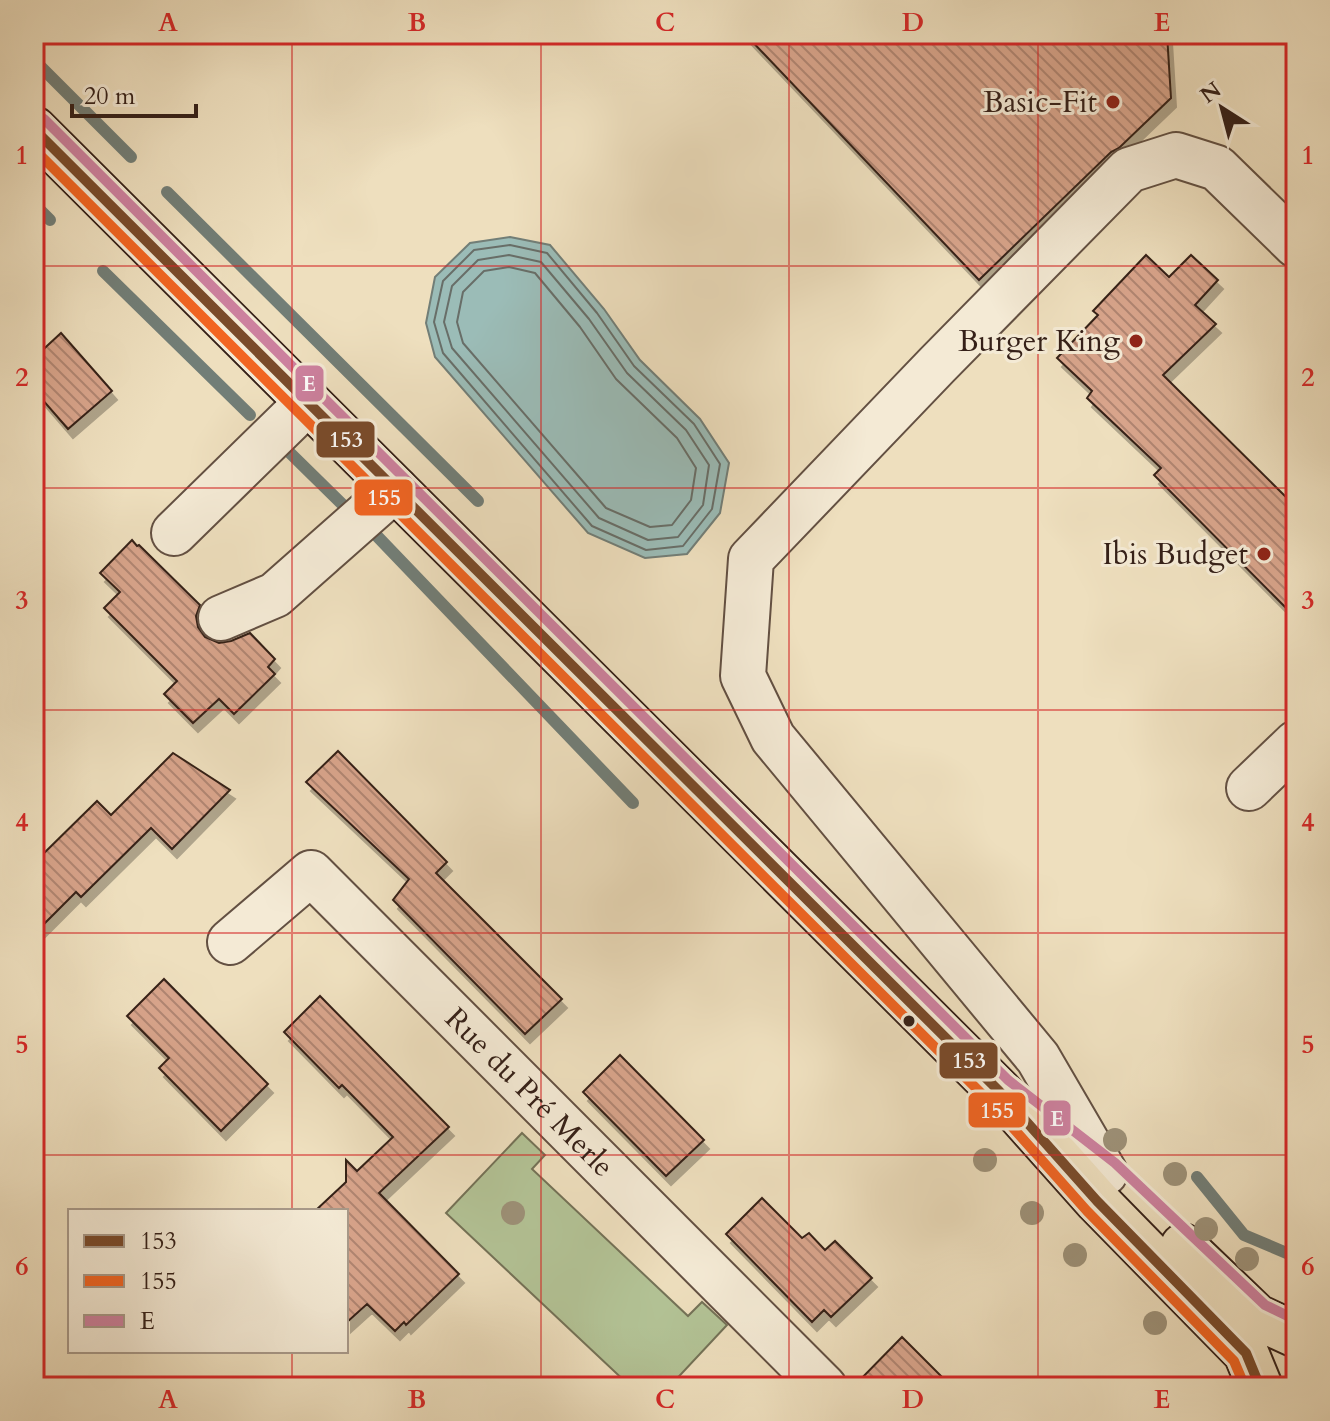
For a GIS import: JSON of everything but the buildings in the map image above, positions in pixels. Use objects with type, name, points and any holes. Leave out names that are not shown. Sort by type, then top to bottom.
[{"type":"main road","points":[[34,129],[999,1091],[1097,1201],[1246,1353],[1260,1387]]},
{"type":"main road","points":[[999,1091],[1105,1173],[1257,1317],[1296,1335]]},
{"type":"street","points":[[1105,1173],[1038,1058],[773,738],[743,676],[751,559],[1129,170],[1176,155],[1217,168],[1296,245]]},
{"type":"street","points":[[174,533],[308,402]]},
{"type":"street","points":[[221,618],[275,595],[395,489]]},
{"type":"street","points":[[1249,788],[1296,743]]},
{"type":"street","name":"Rue du Pré Merle","points":[[230,942],[311,873],[824,1387]]},
{"type":"green space","points":[[522,1133],[545,1155],[532,1169],[688,1316],[702,1302],[727,1325],[669,1387],[631,1387],[446,1213]]},
{"type":"water","points":[[510,237],[550,245],[604,309],[640,360],[700,419],[729,463],[720,513],[687,554],[645,558],[588,533],[435,357],[426,323],[435,277],[470,243]]},
{"type":"waterway","points":[[34,60],[131,157]]},
{"type":"waterway","points":[[167,192],[478,501]]},
{"type":"waterway","points":[[34,204],[50,220]]},
{"type":"waterway","points":[[103,271],[250,415]]},
{"type":"waterway","points":[[287,450],[344,506]]},
{"type":"waterway","points":[[376,535],[633,803]]},
{"type":"waterway","points":[[1197,1177],[1244,1235],[1296,1257]]},
{"type":"transit line","name":"E","points":[[44,119],[1008,1080],[1115,1163],[1265,1305],[1296,1320]]},
{"type":"transit line","name":"153","points":[[34,129],[999,1091],[1097,1201],[1246,1353],[1260,1387]]},
{"type":"transit line","name":"155","points":[[34,149],[989,1101],[1087,1211],[1234,1361],[1245,1387]]},
{"type":"place","name":"Basic-Fit","points":[[1113,102]]},
{"type":"place","name":"Burger King","points":[[1136,341]]},
{"type":"place","name":"Ibis Budget","points":[[1264,554]]}]
